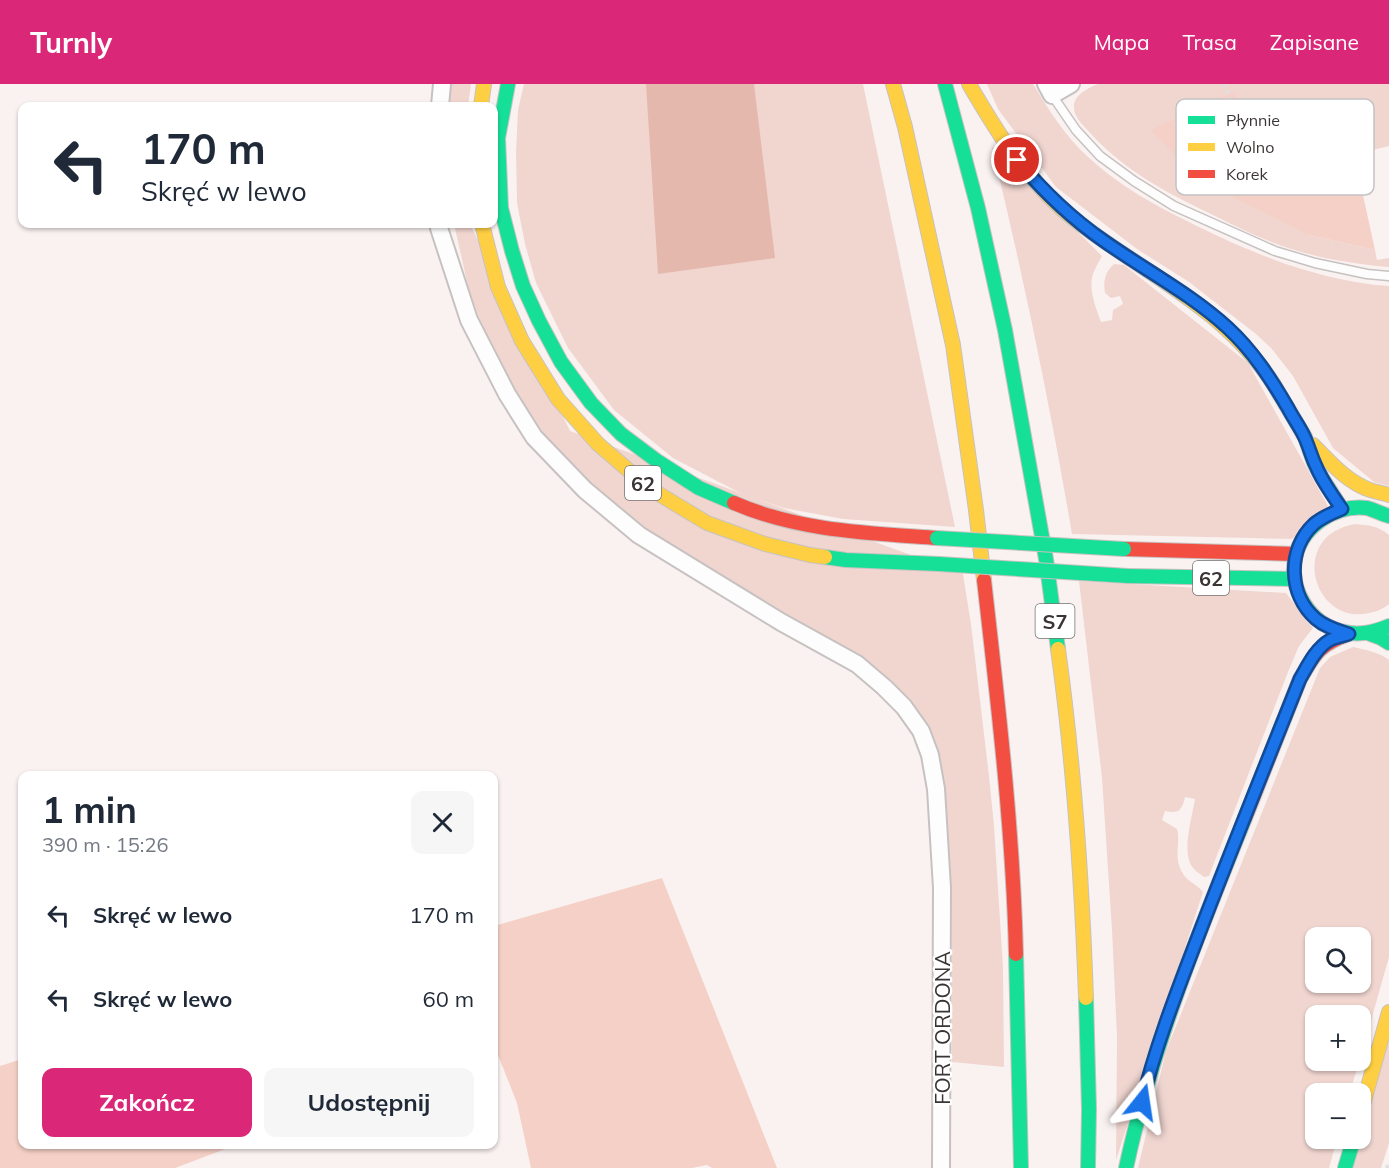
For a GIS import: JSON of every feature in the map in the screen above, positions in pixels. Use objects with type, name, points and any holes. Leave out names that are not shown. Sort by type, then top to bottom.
[{"type":"main road","points":[[482,102],[484,84]]},
{"type":"main road","points":[[508,84],[498,138],[501,208],[523,285],[539,321],[561,362],[591,403],[621,434],[699,488],[779,519],[834,530],[1124,549],[1296,554]]},
{"type":"main road","points":[[882,84],[905,127]]},
{"type":"main road","points":[[893,84],[905,127],[953,345],[978,534],[1005,770],[1013,895],[1021,1168]]},
{"type":"main road","name":"S7","points":[[945,84],[978,208],[1005,330],[1044,548],[1062,675],[1083,905],[1089,1108],[1088,1168]]},
{"type":"main road","points":[[969,84],[1000,136],[1039,186],[1074,218],[1103,240],[1190,298],[1227,327],[1258,361],[1305,437],[1330,494],[1342,509]]},
{"type":"main road","name":"62","points":[[483,228],[498,286],[522,340],[558,399],[598,444],[649,489],[706,523],[765,544],[810,555],[846,560],[1128,576],[1294,579]]},
{"type":"main road","points":[[1305,437],[1331,464],[1354,481],[1370,490],[1389,495]]},
{"type":"main road","points":[[1349,634],[1329,628],[1305,608],[1294,579],[1296,554],[1313,525],[1326,515],[1355,507],[1369,508],[1389,516]]},
{"type":"main road","points":[[1126,1168],[1147,1082],[1167,1018],[1300,679],[1319,650],[1330,641],[1349,634],[1370,633],[1389,626]]},
{"type":"main road","points":[[1370,633],[1389,643]]},
{"type":"main road","points":[[1369,1083],[1389,1012]]},
{"type":"main road","points":[[1346,1168],[1351,1149]]},
{"type":"street","points":[[440,102],[442,84]]},
{"type":"street","points":[[1049,90],[1071,84]]},
{"type":"street","name":"FORT ORDONA","points":[[439,228],[469,320],[507,394],[534,437],[585,490],[639,535],[781,622],[857,664],[904,706],[921,732],[930,755],[936,789],[942,888],[941,1168]]},
{"type":"lane","points":[[1049,90],[1076,130],[1100,156],[1174,206],[1275,251],[1315,263],[1367,274],[1389,276]]},
{"type":"path","points":[[1224,84],[1231,99]]},
{"type":"path","points":[[1387,1168],[1389,1161]]},
{"type":"shaded area","points":[[451,84],[471,84],[469,102],[449,102]]},
{"type":"shaded area","points":[[524,84],[863,84],[955,527],[843,519],[784,508],[744,495],[673,458],[614,410],[568,348],[536,283],[525,244],[517,203],[516,152],[518,110]]},
{"type":"shaded area","points":[[646,84],[754,84],[775,258],[658,274]]},
{"type":"shaded area","points":[[987,84],[1033,84],[1064,131],[1099,167],[1152,203],[1180,218],[1289,265],[1338,279],[1389,286],[1389,486],[1374,482],[1333,448],[1293,376],[1271,348],[1256,334],[1189,282],[1137,249],[1056,187],[998,109]]},
{"type":"shaded area","points":[[1098,84],[1389,84],[1389,146],[1374,150],[1374,99],[1238,99],[1234,92],[1238,99],[1176,99],[1176,195],[1288,195],[1309,235],[1375,250],[1377,260],[1389,258],[1389,267],[1328,258],[1283,246],[1235,226],[1149,181],[1104,148],[1076,115],[1074,103],[1086,90]]},
{"type":"shaded area","points":[[1234,92],[1238,99],[1219,99]]},
{"type":"shaded area","points":[[1176,119],[1176,156],[1151,130]]},
{"type":"shaded area","points":[[992,147],[1102,256],[1093,274],[1091,286],[1101,322],[1112,320],[1113,310],[1123,304],[1120,296],[1111,298],[1105,293],[1104,285],[1105,277],[1114,264],[1124,265],[1248,363],[1328,506],[1292,539],[1072,534],[1035,340]]},
{"type":"shaded area","points":[[1228,195],[1363,195],[1375,250],[1309,235]]},
{"type":"shaded area","points":[[455,228],[472,228],[570,431],[963,574],[971,624],[994,826],[1003,967],[1004,1067],[952,1062],[952,918],[943,783],[933,744],[845,650],[648,533],[614,506],[580,474],[544,435],[514,389],[482,327],[468,286]]},
{"type":"shaded area","points":[[1355,524],[1377,528],[1389,535],[1389,604],[1377,611],[1363,614],[1348,613],[1336,608],[1326,599],[1315,574],[1315,560],[1320,547],[1329,535]]},
{"type":"shaded area","points":[[1079,581],[1286,593],[1313,628],[1299,646],[1288,672],[1209,876],[1204,877],[1194,869],[1188,856],[1189,832],[1195,799],[1185,797],[1179,810],[1165,811],[1162,820],[1177,829],[1179,866],[1186,878],[1203,892],[1116,1160],[1117,1037],[1112,930],[1102,778]]},
{"type":"shaded area","points":[[1353,647],[1377,653],[1389,660],[1389,957],[1371,1021],[1371,1005],[1305,1005],[1305,1071],[1356,1071],[1353,1083],[1305,1083],[1305,1149],[1334,1149],[1329,1168],[1138,1168],[1166,1051],[1320,668],[1330,657]]},
{"type":"shaded area","points":[[662,878],[777,1168],[712,1168],[707,1165],[692,1168],[531,1168],[517,1103],[498,1055],[498,925]]},
{"type":"shaded area","points":[[1389,1041],[1389,1143],[1381,1168],[1352,1168],[1358,1149],[1371,1149],[1371,1103]]},
{"type":"shaded area","points":[[18,1060],[18,1149],[225,1149],[175,1168],[0,1168],[0,1066]]},
{"type":"traffic: fast","points":[[508,84],[498,138],[501,208],[523,286],[561,362],[591,403],[621,434],[699,488],[734,503]]},
{"type":"traffic: fast","points":[[945,84],[978,208],[1005,330],[1046,559],[1058,649]]},
{"type":"traffic: fast","points":[[1274,385],[1305,437],[1322,478],[1342,509]]},
{"type":"traffic: fast","points":[[1389,516],[1367,508],[1355,508],[1343,510],[1321,520],[1304,537],[1295,559],[1294,571],[1295,582],[1304,604],[1319,621],[1329,627],[1346,633],[1359,633],[1389,626]]},
{"type":"traffic: fast","points":[[937,538],[1124,549]]},
{"type":"traffic: fast","points":[[825,557],[939,564]]},
{"type":"traffic: fast","points":[[939,564],[1128,576]]},
{"type":"traffic: fast","points":[[1128,576],[1295,579]]},
{"type":"traffic: fast","points":[[1370,634],[1389,643]]},
{"type":"traffic: fast","points":[[1126,1168],[1163,1034],[1194,947],[1245,818]]},
{"type":"traffic: fast","points":[[1016,954],[1021,1168]]},
{"type":"traffic: fast","points":[[1086,998],[1088,1168]]},
{"type":"traffic: fast","points":[[1345,1168],[1351,1149]]},
{"type":"traffic: slow","points":[[482,102],[484,84]]},
{"type":"traffic: slow","points":[[893,84],[905,127],[953,345],[984,580]]},
{"type":"traffic: slow","points":[[969,84],[1016,157],[1058,206],[1208,313],[1232,334],[1274,385]]},
{"type":"traffic: slow","points":[[483,228],[498,287],[522,341],[558,399],[598,444],[649,488],[707,523],[765,544],[825,557]]},
{"type":"traffic: slow","points":[[1313,445],[1339,471],[1354,482],[1370,490],[1389,495]]},
{"type":"traffic: slow","points":[[1058,649],[1069,736],[1076,823],[1086,998]]},
{"type":"traffic: slow","points":[[1369,1083],[1389,1012]]},
{"type":"traffic: jam","points":[[734,503],[783,520],[808,525],[859,532],[937,538]]},
{"type":"traffic: jam","points":[[1124,549],[1296,554]]},
{"type":"traffic: jam","points":[[984,580],[1008,813],[1016,954]]},
{"type":"traffic: jam","points":[[1245,818],[1300,679],[1319,650],[1349,634]]},
{"type":"route","points":[[1017,160],[1039,186],[1074,218],[1190,298],[1227,327],[1245,345],[1275,386],[1305,437],[1330,494],[1342,509],[1326,515],[1313,525],[1303,539],[1296,554],[1294,579],[1305,608],[1316,619],[1329,628],[1349,634],[1330,641],[1319,650],[1300,679],[1171,1008],[1157,1046],[1142,1102]]}]
